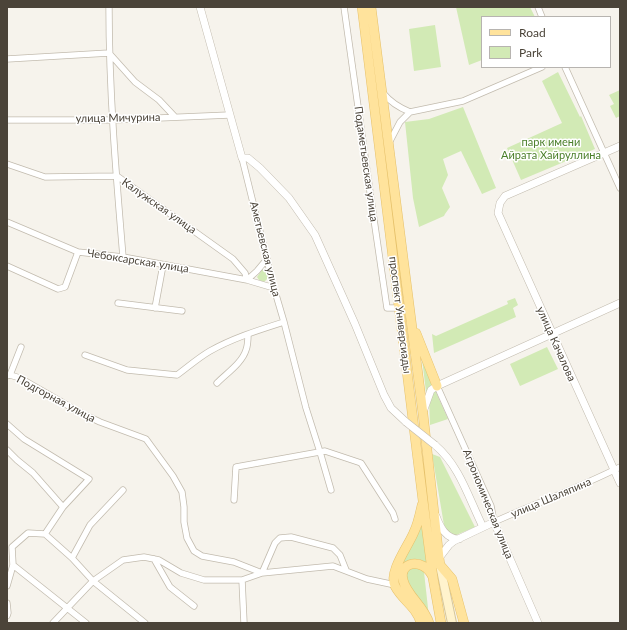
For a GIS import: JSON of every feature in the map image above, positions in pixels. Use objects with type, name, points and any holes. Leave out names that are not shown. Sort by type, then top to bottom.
[{"type":"main road","name":"проспект Универсиады","points":[[362,7],[423,501],[433,578],[441,623]]},
{"type":"main road","name":"проспект Универсиады","points":[[371,7],[388,147],[412,322],[440,562]]},
{"type":"main road","points":[[412,322],[437,386]]},
{"type":"main road","points":[[421,623],[413,607],[395,585],[393,577],[414,532],[423,501]]},
{"type":"main road","points":[[440,562],[452,623]]},
{"type":"main road","points":[[440,562],[452,579],[464,623]]},
{"type":"main road","points":[[428,623],[428,618],[409,592],[402,578],[404,570],[407,566],[413,563],[419,563],[427,568],[433,578]]},
{"type":"street","points":[[109,7],[109,54],[112,120],[123,258]]},
{"type":"street","name":"Аметьевская улица","points":[[200,7],[242,158],[274,288],[306,408],[331,490]]},
{"type":"street","name":"Подаметьевская улица","points":[[344,7],[387,308],[399,308]]},
{"type":"street","points":[[7,59],[109,54],[135,82],[159,100],[175,117]]},
{"type":"street","points":[[388,147],[397,127],[410,112],[463,101],[540,68]]},
{"type":"street","points":[[565,68],[620,188]]},
{"type":"street","points":[[381,89],[388,99],[410,112]]},
{"type":"street","name":"улица Мичурина","points":[[7,120],[112,120],[229,115]]},
{"type":"street","points":[[604,153],[620,146]]},
{"type":"street","name":"улица Качалова","points":[[604,153],[505,196],[500,203],[498,213],[552,334],[617,469],[620,483]]},
{"type":"street","points":[[242,158],[248,158],[260,168],[290,198],[302,214],[315,235],[391,408],[444,453],[452,463],[483,527]]},
{"type":"street","name":"Калужская улица","points":[[7,164],[44,177],[117,176],[233,258],[245,273],[247,280]]},
{"type":"street","name":"Чебоксарская улица","points":[[7,222],[78,252],[123,258],[247,280],[274,288]]},
{"type":"street","points":[[7,266],[58,289],[64,288],[78,252]]},
{"type":"street","points":[[247,280],[267,259]]},
{"type":"street","points":[[155,308],[163,265]]},
{"type":"street","points":[[118,303],[182,311]]},
{"type":"street","points":[[423,414],[431,390],[437,386],[620,303]]},
{"type":"street","points":[[85,355],[127,370],[177,375],[209,352],[248,334],[284,322]]},
{"type":"street","points":[[217,383],[240,361],[245,354],[248,334]]},
{"type":"street","points":[[8,375],[21,347]]},
{"type":"street","name":"Подгорная улица","points":[[8,375],[20,378],[81,413],[100,422],[146,439],[173,476],[182,492],[184,522],[187,538],[194,551],[202,556],[234,562],[262,573]]},
{"type":"street","name":"Агрономическая улица","points":[[437,386],[491,506],[494,522],[538,623]]},
{"type":"street","points":[[7,424],[24,439],[89,479],[63,507],[45,534]]},
{"type":"street","points":[[7,450],[33,473],[63,507]]},
{"type":"street","points":[[234,500],[236,467],[324,451],[361,463],[393,513],[395,519]]},
{"type":"street","name":"улица Шаляпина","points":[[440,562],[449,545],[460,539],[494,522],[567,492],[617,469]]},
{"type":"street","points":[[72,558],[90,526],[123,490]]},
{"type":"street","points":[[434,511],[445,533],[454,539],[460,539]]},
{"type":"street","points":[[7,586],[13,565],[12,547],[28,533],[45,534],[72,558],[93,581],[145,623]]},
{"type":"street","points":[[262,573],[275,543],[280,538],[291,537],[333,548],[340,556],[346,570]]},
{"type":"street","points":[[54,623],[93,581],[123,560],[144,557],[159,560],[181,573],[204,580],[242,580],[262,573],[333,566],[367,578],[395,585]]},
{"type":"street","points":[[154,559],[170,587],[194,606]]},
{"type":"street","points":[[13,565],[86,623]]},
{"type":"street","points":[[242,580],[244,623]]},
{"type":"street","points":[[7,603],[7,616]]},
{"type":"green space","points":[[456,7],[530,7],[534,16],[481,16],[481,60],[469,65]]},
{"type":"green space","points":[[435,25],[441,67],[414,71],[409,29]]},
{"type":"green space","name":"парк имени Айрата Хайруллина","points":[[558,72],[580,117],[581,116],[595,149],[521,180],[507,148],[562,123],[542,81]]},
{"type":"green space","points":[[620,90],[620,116],[616,118],[610,106],[614,104],[609,95]]},
{"type":"green space","points":[[463,107],[496,188],[482,194],[461,151],[443,159],[448,175],[442,188],[450,207],[444,216],[419,227],[413,198],[405,122],[429,119]]},
{"type":"green space","points":[[264,269],[267,270],[269,277],[264,282],[259,280],[257,277]]},
{"type":"green space","points":[[515,298],[518,305],[513,308],[516,317],[434,353],[432,334],[436,336],[508,304],[507,301]]},
{"type":"green space","points":[[547,347],[558,369],[520,386],[510,364]]},
{"type":"green space","points":[[421,351],[433,383],[426,392]]},
{"type":"green space","points":[[435,390],[448,419],[430,425],[429,400]]},
{"type":"green space","points":[[432,454],[440,457],[475,527],[454,536],[445,531]]},
{"type":"green space","points":[[423,517],[428,565],[421,560],[414,559],[401,566]]},
{"type":"green space","points":[[418,566],[424,572],[429,617],[407,584],[407,571]]}]
